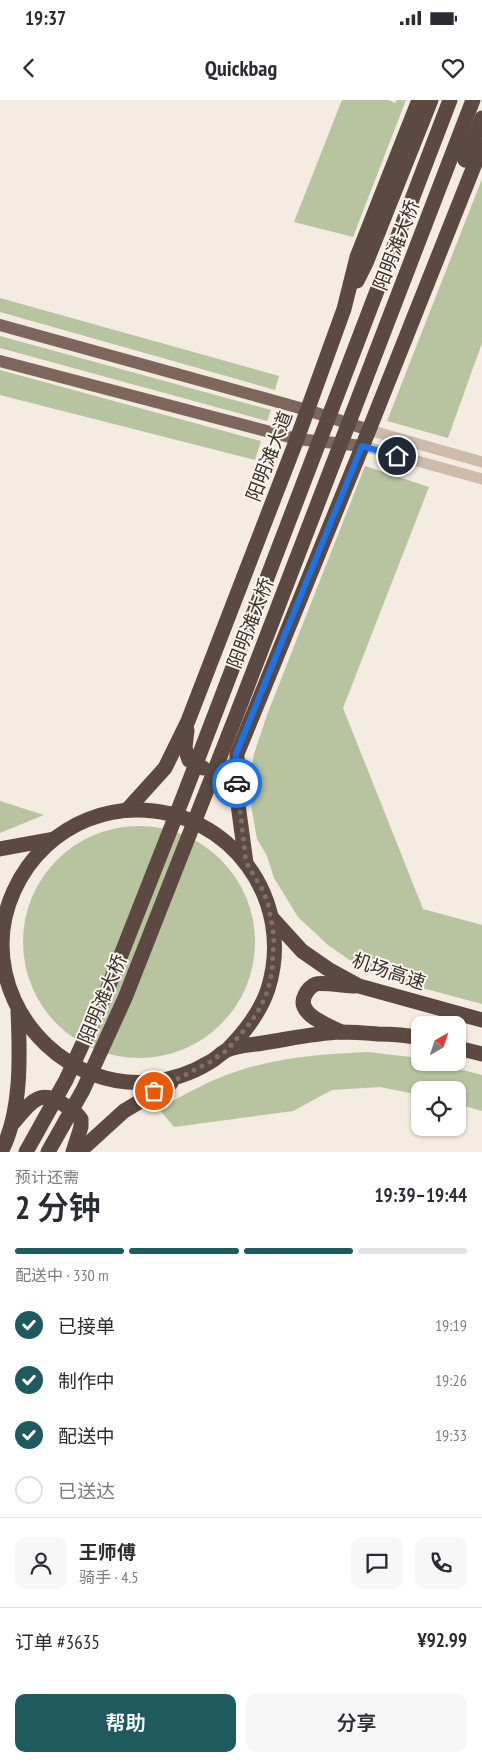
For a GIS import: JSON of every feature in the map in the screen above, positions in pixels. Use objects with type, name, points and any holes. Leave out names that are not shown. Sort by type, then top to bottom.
[{"type":"highway","name":"阳明滩大道","points":[[126,810],[165,768],[188,721],[297,439],[344,310],[357,257],[419,100]]},
{"type":"highway","points":[[344,310],[366,263],[431,100]]},
{"type":"highway","name":"阳明滩大桥","points":[[26,1152],[66,1080],[106,993],[188,786],[450,100]]},
{"type":"highway","name":"阳明滩大桥","points":[[48,1152],[95,1066],[129,989],[473,100]]},
{"type":"highway","points":[[389,381],[414,291],[482,118]]},
{"type":"highway","points":[[188,721],[185,748],[189,760],[201,767],[219,772],[227,770],[236,754],[369,430],[482,146]]},
{"type":"highway","points":[[236,754],[237,797],[246,862]]},
{"type":"highway","points":[[79,1152],[124,1111],[154,1091],[192,1072],[210,1062],[227,1050],[251,1022],[261,1006],[268,990],[274,954],[272,918],[262,889],[246,862],[218,837],[193,821],[149,810],[126,810],[88,819],[70,828],[39,852],[26,868],[16,885],[4,924],[2,944],[4,980],[18,1009],[30,1028],[45,1045],[82,1070],[103,1078],[126,1082],[170,1079],[192,1072]]},
{"type":"highway","points":[[0,849],[54,839]]},
{"type":"highway","name":"机场高速","points":[[272,918],[302,951],[328,969],[359,986],[482,1020]]},
{"type":"highway","points":[[342,1032],[309,1014],[304,1008],[302,1000],[307,991],[317,984],[359,986]]},
{"type":"highway","points":[[1,1152],[12,1123],[20,1056],[18,1009]]},
{"type":"highway","points":[[227,1050],[311,1035],[342,1032],[411,1036]]},
{"type":"highway","points":[[466,1050],[482,1054]]},
{"type":"highway","points":[[12,1123],[35,1099],[44,1096],[56,1099],[71,1109],[81,1119],[81,1127],[73,1152]]},
{"type":"main road","points":[[0,325],[307,410],[369,430]]},
{"type":"main road","points":[[0,361],[297,439],[362,446]]},
{"type":"street","points":[[369,430],[482,462]]},
{"type":"street","points":[[362,446],[482,479]]},
{"type":"green space","points":[[342,100],[389,100],[395,103],[397,100],[406,100],[353,237],[294,222]]},
{"type":"green space","points":[[482,179],[482,343],[448,438],[387,421]]},
{"type":"green space","points":[[0,298],[279,376],[275,390],[0,312]]},
{"type":"green space","points":[[0,336],[271,410],[267,421],[0,348]]},
{"type":"green space","points":[[0,370],[261,441],[255,460],[0,395]]},
{"type":"green space","points":[[365,466],[429,487],[343,708],[423,909],[482,925],[482,1004],[396,981],[357,965],[328,945],[298,917],[274,878],[267,856],[257,839],[249,785],[254,754],[267,715]]},
{"type":"green space","points":[[0,801],[44,815],[0,833]]},
{"type":"green space","points":[[128,826],[150,826],[173,831],[194,840],[213,852],[229,868],[241,887],[250,908],[255,931],[253,965],[241,997],[229,1016],[213,1032],[194,1044],[173,1053],[150,1058],[128,1058],[105,1053],[84,1044],[65,1032],[49,1016],[37,997],[28,976],[23,953],[23,931],[28,908],[37,887],[49,868],[65,852],[84,840],[105,831]]},
{"type":"green space","points":[[368,1052],[411,1057],[411,1071],[466,1071],[482,1075],[482,1111],[466,1106],[466,1081],[411,1081],[411,1093],[380,1087],[332,1090],[293,1111],[174,1127],[159,1109],[205,1084],[251,1067],[301,1057]]},
{"type":"way so far","points":[[154,1091],[210,1062],[227,1050],[251,1022],[268,990],[274,954],[272,918],[262,889],[246,862],[237,797],[237,783]]},
{"type":"route","points":[[237,783],[236,754],[362,446],[397,456]]}]
